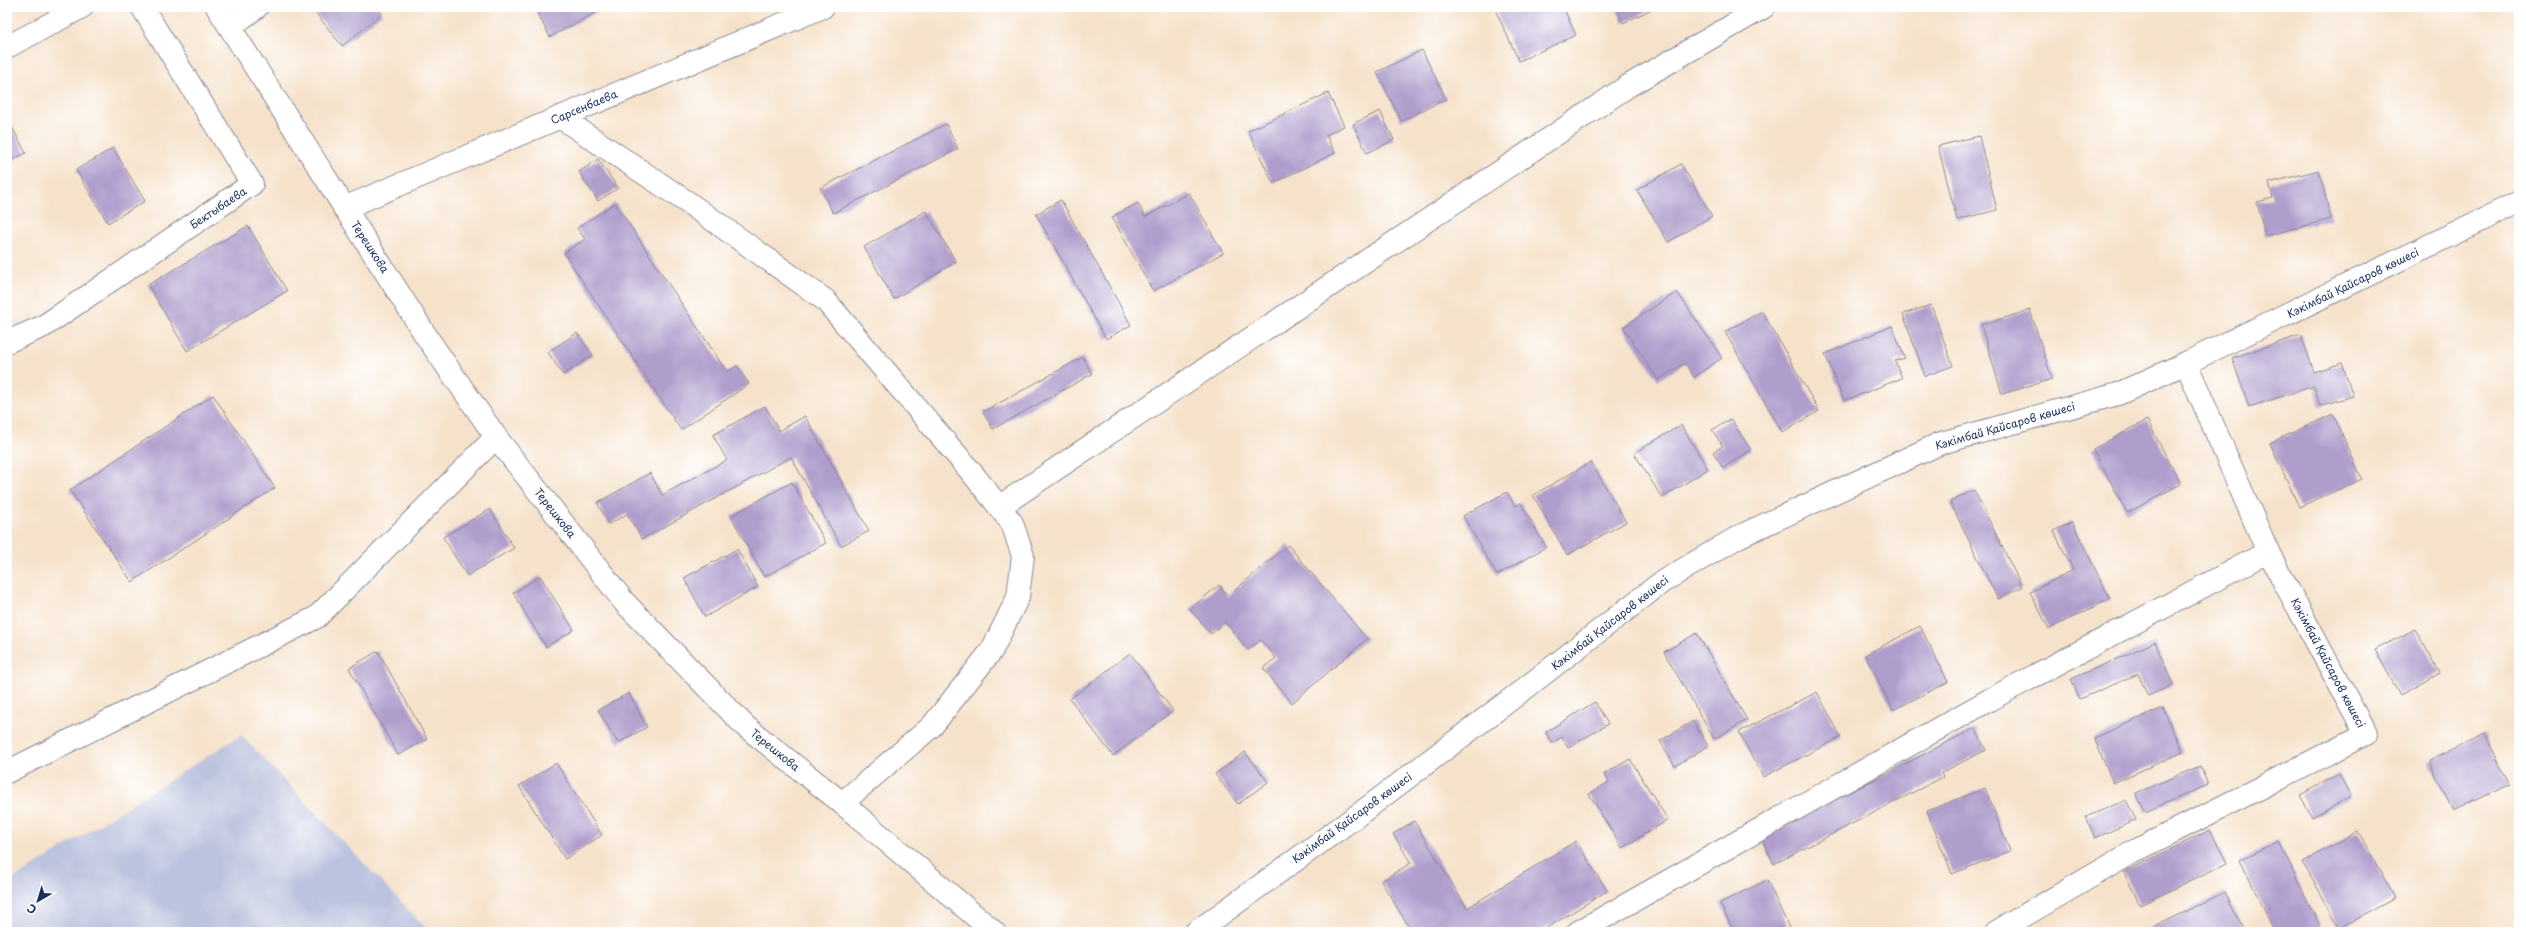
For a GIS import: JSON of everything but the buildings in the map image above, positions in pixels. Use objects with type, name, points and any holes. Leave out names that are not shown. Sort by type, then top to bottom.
[{"type":"street","points":[[7,47],[82,7]]},
{"type":"street","name":"Бектыбаева","points":[[7,342],[44,326],[252,184],[142,7]]},
{"type":"street","name":"Терешкова","points":[[217,7],[428,339],[496,437],[625,603],[745,726],[842,803],[994,932]]},
{"type":"street","points":[[230,27],[257,7]]},
{"type":"street","name":"Сарсенбаева","points":[[344,208],[823,7]]},
{"type":"street","points":[[999,507],[1628,86],[1764,7]]},
{"type":"street","points":[[560,117],[693,206],[826,300],[1012,523],[1023,556],[1018,597],[992,650],[932,726],[842,803]]},
{"type":"street","name":"Кәкімбай Қайсаров көшесі","points":[[1196,932],[1466,734],[1662,582],[1738,536],[1941,443],[2118,394],[2186,364],[2519,202]]},
{"type":"street","name":"Кәкімбай Қайсаров көшесі","points":[[1996,932],[2133,852],[2366,734],[2268,552],[2186,364]]},
{"type":"street","points":[[7,772],[317,617],[496,437]]},
{"type":"street","points":[[1578,932],[1989,700],[2268,552]]},
{"type":"shaded area","points":[[241,735],[430,932],[7,932],[7,883]]}]
